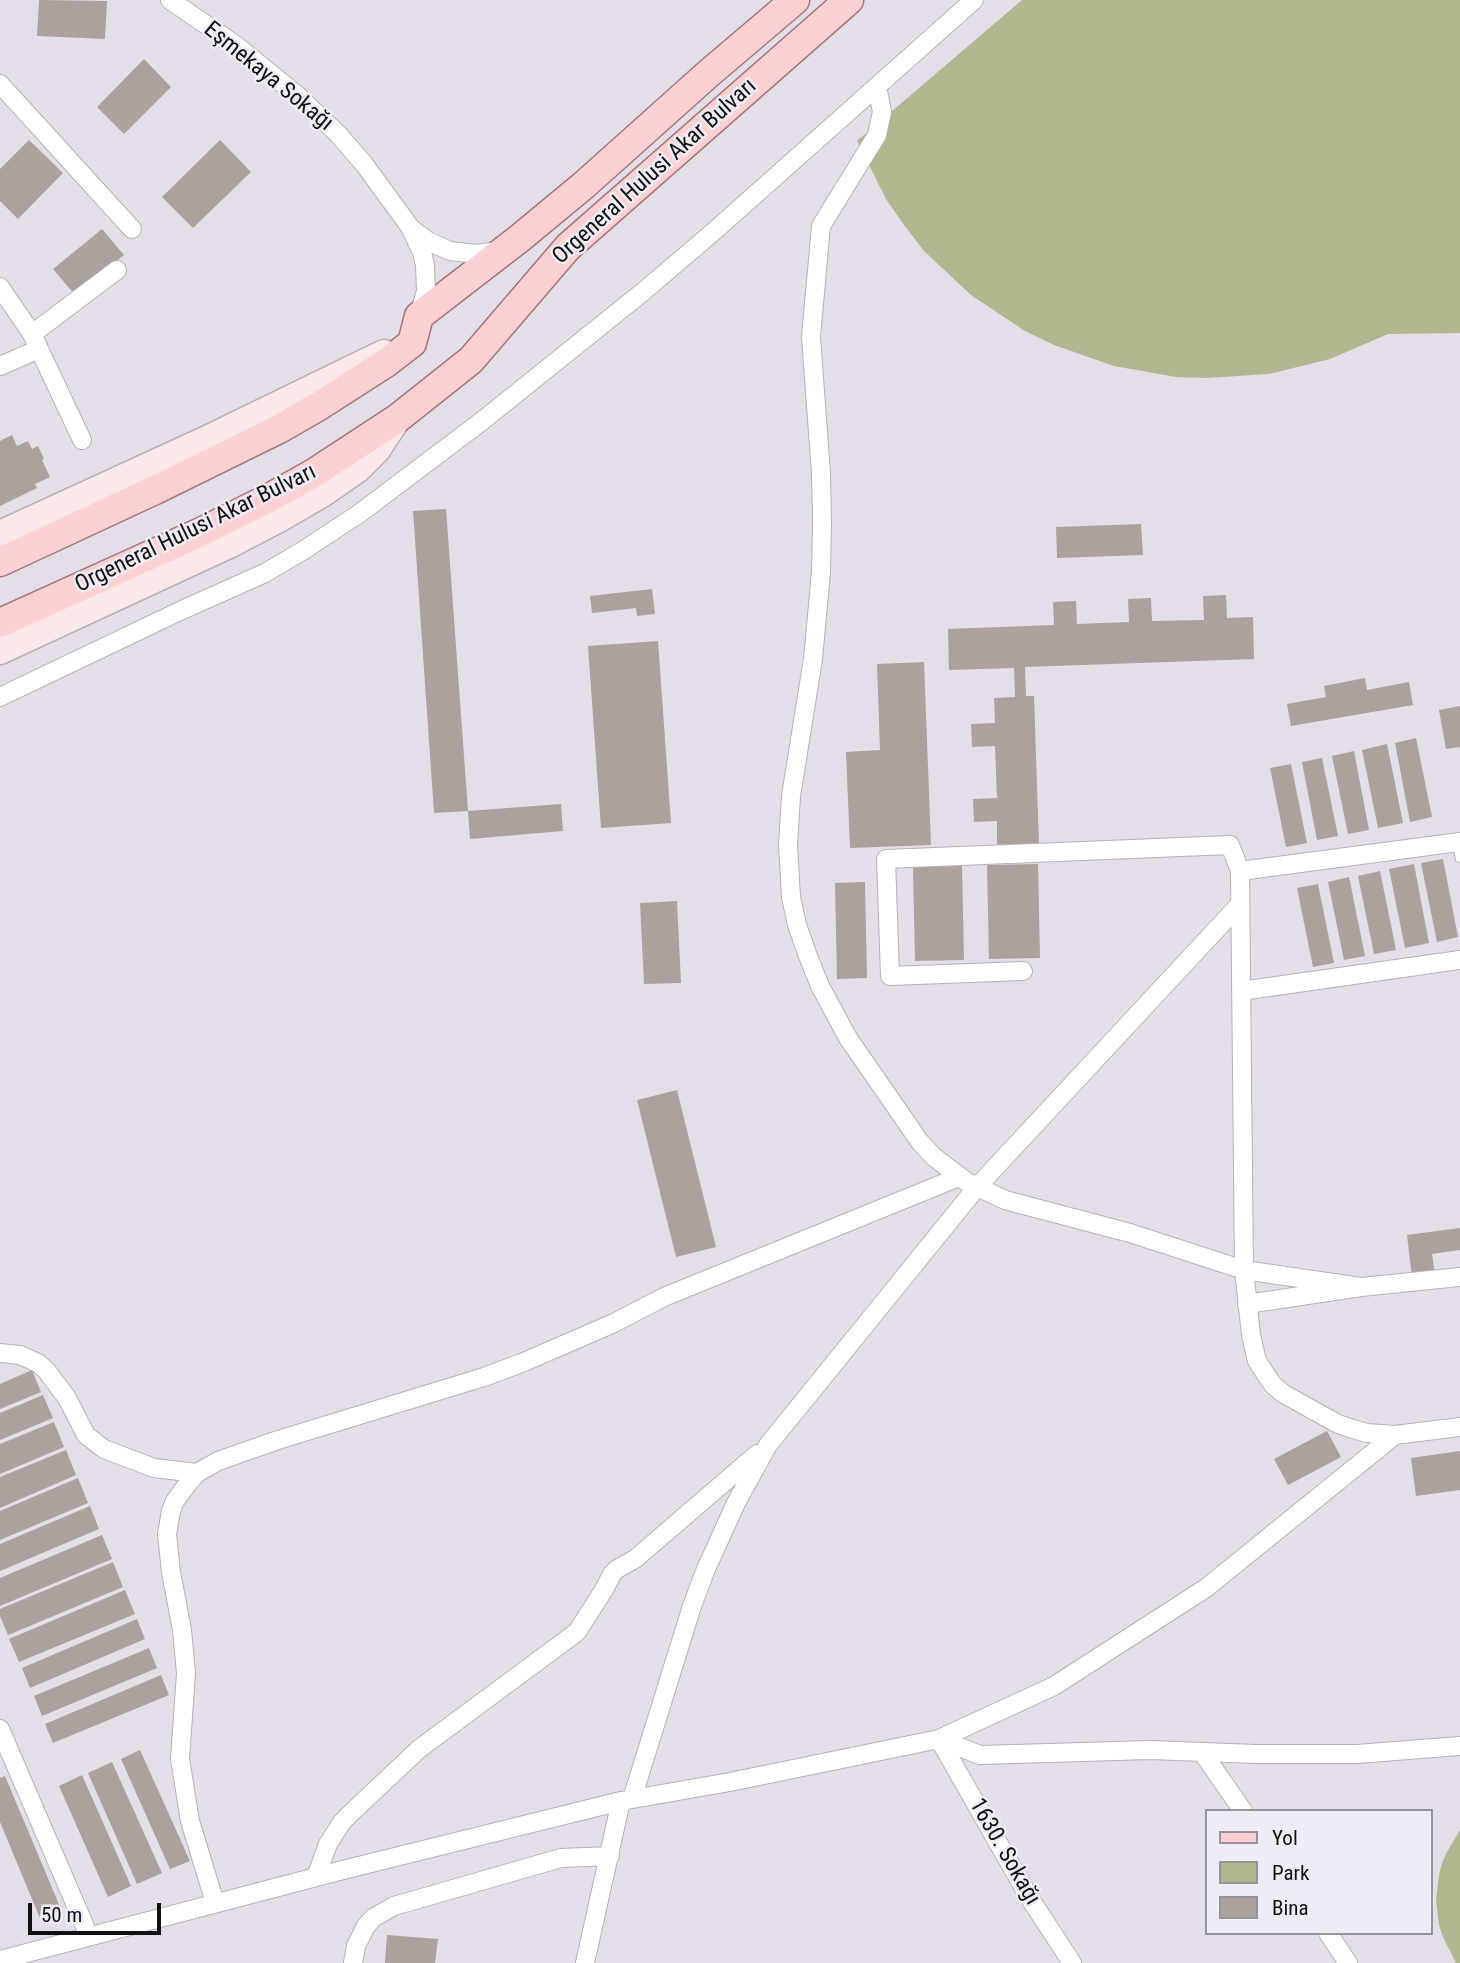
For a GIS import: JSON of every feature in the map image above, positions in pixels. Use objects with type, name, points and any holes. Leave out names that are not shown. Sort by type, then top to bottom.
[{"type":"main road","name":"Orgeneral Hulusi Akar Bulvarı","points":[[419,316],[584,185],[795,0]]},
{"type":"main road","name":"Orgeneral Hulusi Akar Bulvarı","points":[[0,623],[203,531],[269,498],[314,473],[398,418],[471,360],[568,247],[849,0]]},
{"type":"main road","points":[[0,562],[155,491],[279,429],[358,382],[412,343],[419,316]]},
{"type":"street","name":"Eşmekaya Sokağı","points":[[170,0],[237,46],[318,114],[364,164],[410,227]]},
{"type":"street","points":[[0,697],[265,573],[332,532],[575,348],[712,233],[974,0]]},
{"type":"street","points":[[0,84],[132,229]]},
{"type":"street","points":[[877,86],[882,112],[877,135],[821,226],[811,337],[821,473],[821,572],[813,659],[788,821],[788,870],[791,897],[802,940],[820,986],[854,1046],[920,1142],[934,1157],[976,1187],[1005,1199],[1130,1233],[1244,1270],[1361,1287]]},
{"type":"street","points":[[410,227],[428,241],[461,253],[477,254],[506,249]]},
{"type":"street","points":[[410,227],[417,239],[425,265],[426,291],[419,316]]},
{"type":"street","points":[[0,366],[36,341],[117,270]]},
{"type":"street","points":[[0,287],[36,341],[82,440]]},
{"type":"street","points":[[0,534],[207,439],[381,354],[412,343]]},
{"type":"street","points":[[0,651],[231,544],[322,494],[358,469],[377,450],[398,418]]},
{"type":"street","points":[[1023,971],[890,976],[886,859],[1230,845],[1240,871],[1244,1270],[1253,1348],[1264,1373],[1273,1385],[1290,1398],[1338,1424],[1367,1433],[1395,1436],[1460,1427]]},
{"type":"street","points":[[1240,871],[1459,848]]},
{"type":"street","points":[[585,1963],[626,1800],[692,1606],[736,1503],[768,1445],[976,1187],[1240,904]]},
{"type":"street","points":[[1241,991],[1460,960]]},
{"type":"street","points":[[215,1903],[190,1821],[180,1759],[186,1673],[167,1534],[175,1501],[197,1474],[218,1461],[278,1440],[484,1377],[524,1362],[614,1323],[664,1297],[959,1177]]},
{"type":"street","points":[[1247,1304],[1361,1287],[1460,1277]]},
{"type":"street","points":[[0,1353],[20,1355],[46,1370],[67,1398],[86,1435],[104,1449],[154,1468],[197,1474]]},
{"type":"street","points":[[0,1960],[316,1877],[626,1800],[798,1769],[939,1739],[1054,1686],[1206,1588],[1395,1436]]},
{"type":"street","points":[[316,1877],[328,1844],[351,1813],[419,1749],[577,1632],[617,1569],[635,1559],[768,1445]]},
{"type":"street","points":[[0,1729],[89,1936]]},
{"type":"street","points":[[939,1739],[980,1755],[1091,1750],[1344,1755],[1460,1746]]},
{"type":"street","name":"1630. Sokağı","points":[[939,1739],[1029,1897],[1072,1963]]},
{"type":"street","points":[[1202,1752],[1243,1809]]},
{"type":"street","points":[[353,1963],[356,1947],[366,1926],[373,1918],[394,1906],[561,1858],[610,1856]]},
{"type":"street","points":[[1329,1935],[1348,1963]]},
{"type":"green space","points":[[1022,0],[1460,0],[1460,333],[1388,334],[1330,359],[1269,374],[1176,377],[1114,366],[1054,345],[1025,331],[971,295],[924,251],[904,225],[886,199],[857,141]]},
{"type":"green space","points":[[1460,1830],[1460,1963],[1456,1963],[1439,1925],[1436,1900],[1442,1863]]},
{"type":"building","points":[[39,0],[107,1],[105,39],[37,36]]},
{"type":"building","points":[[144,59],[171,87],[124,134],[97,107]]},
{"type":"building","points":[[29,140],[63,173],[18,219],[0,201],[0,169]]},
{"type":"building","points":[[220,140],[251,172],[193,228],[162,197]]},
{"type":"building","points":[[102,229],[124,255],[75,295],[53,269]]},
{"type":"building","points":[[12,435],[17,446],[28,441],[32,449],[38,446],[50,477],[35,484],[37,488],[0,506],[0,441]]},
{"type":"building","points":[[446,509],[468,811],[434,813],[413,511]]},
{"type":"building","points":[[1141,524],[1143,555],[1057,558],[1056,527]]},
{"type":"building","points":[[652,589],[655,614],[637,616],[636,608],[592,613],[590,596]]},
{"type":"building","points":[[1226,595],[1227,618],[1253,617],[1254,659],[1025,667],[1026,696],[1034,696],[1039,845],[997,847],[997,821],[974,822],[973,799],[997,798],[995,746],[972,747],[971,724],[995,723],[994,698],[1015,697],[1014,668],[949,670],[948,629],[1054,625],[1053,602],[1076,601],[1077,624],[1129,622],[1128,599],[1151,598],[1152,621],[1204,620],[1203,596]]},
{"type":"building","points":[[658,641],[671,823],[601,828],[588,646]]},
{"type":"building","points":[[924,662],[931,845],[850,848],[846,752],[880,750],[877,664]]},
{"type":"building","points":[[1365,678],[1367,690],[1409,682],[1413,705],[1291,726],[1287,704],[1326,697],[1324,686]]},
{"type":"building","points":[[1460,706],[1460,747],[1446,749],[1439,710]]},
{"type":"building","points":[[1416,738],[1432,817],[1410,822],[1395,743]]},
{"type":"building","points":[[1387,744],[1403,823],[1378,828],[1362,750]]},
{"type":"building","points":[[1354,751],[1369,830],[1348,834],[1332,756]]},
{"type":"building","points":[[1322,758],[1338,836],[1317,840],[1302,762]]},
{"type":"building","points":[[1291,764],[1307,843],[1286,847],[1270,768]]},
{"type":"building","points":[[561,804],[563,831],[470,839],[468,811]]},
{"type":"building","points":[[1443,859],[1458,937],[1437,942],[1421,863]]},
{"type":"building","points":[[1038,864],[1040,958],[989,959],[987,865]]},
{"type":"building","points":[[1414,864],[1429,943],[1405,948],[1389,869]]},
{"type":"building","points":[[962,866],[964,960],[915,961],[913,867]]},
{"type":"building","points":[[1380,871],[1396,950],[1374,954],[1358,876]]},
{"type":"building","points":[[1349,877],[1365,956],[1344,960],[1328,882]]},
{"type":"building","points":[[865,882],[867,978],[837,979],[835,883]]},
{"type":"building","points":[[1318,884],[1334,963],[1313,967],[1297,888]]},
{"type":"building","points":[[677,901],[681,983],[644,984],[640,903]]},
{"type":"building","points":[[677,1090],[716,1247],[676,1257],[637,1100]]},
{"type":"building","points":[[1460,1228],[1460,1250],[1432,1254],[1435,1275],[1412,1278],[1407,1235]]},
{"type":"building","points":[[32,1370],[41,1392],[0,1409],[0,1384]]},
{"type":"building","points":[[43,1395],[53,1418],[0,1440],[0,1413]]},
{"type":"building","points":[[54,1422],[64,1447],[0,1474],[0,1444]]},
{"type":"building","points":[[1327,1431],[1341,1457],[1288,1485],[1274,1459]]},
{"type":"building","points":[[66,1450],[76,1475],[0,1508],[0,1477]]},
{"type":"building","points":[[1460,1451],[1460,1490],[1416,1496],[1411,1458]]},
{"type":"building","points":[[78,1478],[88,1503],[0,1540],[0,1511]]},
{"type":"building","points":[[90,1506],[99,1529],[0,1571],[0,1544]]},
{"type":"building","points":[[102,1535],[112,1559],[0,1606],[0,1578]]},
{"type":"building","points":[[113,1562],[123,1587],[8,1635],[0,1609]]},
{"type":"building","points":[[125,1590],[135,1614],[19,1662],[9,1639]]},
{"type":"building","points":[[137,1619],[145,1639],[30,1688],[22,1668]]},
{"type":"building","points":[[149,1648],[157,1668],[42,1716],[34,1696]]},
{"type":"building","points":[[161,1675],[169,1695],[53,1743],[45,1724]]},
{"type":"building","points":[[140,1750],[190,1861],[170,1869],[121,1759]]},
{"type":"building","points":[[112,1762],[162,1873],[137,1884],[88,1773]]},
{"type":"building","points":[[82,1775],[131,1886],[108,1897],[59,1786]]},
{"type":"building","points":[[5,1776],[63,1914],[42,1923],[0,1822],[0,1778]]},
{"type":"building","points":[[387,1935],[438,1939],[435,1963],[385,1963]]}]
